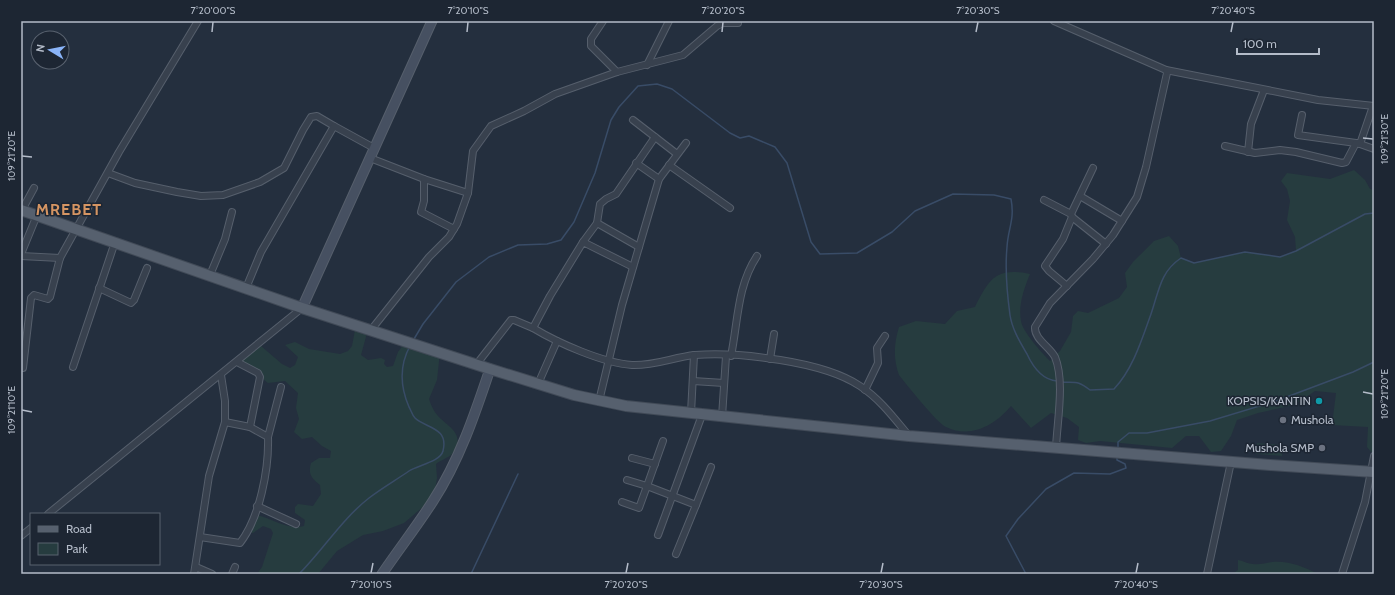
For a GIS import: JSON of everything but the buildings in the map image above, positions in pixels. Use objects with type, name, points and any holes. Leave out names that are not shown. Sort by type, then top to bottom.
[{"type":"main road","points":[[22,210],[302,308],[423,346],[476,365],[599,401],[702,415],[908,436],[1373,472]]},
{"type":"street","points":[[23,368],[31,298],[34,295],[48,298],[50,297],[60,258],[108,173],[198,21]]},
{"type":"street","points":[[49,513],[302,308],[432,21]]},
{"type":"street","points":[[603,21],[590,43],[594,50],[617,72]]},
{"type":"street","points":[[646,65],[669,21]]},
{"type":"street","points":[[1054,21],[1166,70],[1318,100],[1374,106],[1358,144],[1346,162],[1342,163],[1310,154],[1280,150],[1262,153],[1248,152],[1225,146]]},
{"type":"street","points":[[371,330],[429,257],[450,236],[468,193],[473,151],[491,126],[524,111],[555,94],[617,72],[683,55],[722,22],[738,23]]},
{"type":"street","points":[[1056,448],[1059,376],[1055,358],[1036,333],[1035,326],[1050,303],[1093,260],[1106,244],[1137,197],[1143,181],[1166,79],[1166,70]]},
{"type":"street","points":[[1248,152],[1251,124],[1264,90]]},
{"type":"street","points":[[1302,115],[1298,135],[1358,144],[1374,149]]},
{"type":"street","points":[[108,173],[135,182],[177,192],[201,196],[223,195],[260,182],[284,168],[311,117],[317,116],[374,148]]},
{"type":"street","points":[[633,120],[677,154]]},
{"type":"street","points":[[246,288],[261,252],[334,126]]},
{"type":"street","points":[[533,328],[550,296],[597,222],[600,204],[616,194],[655,137]]},
{"type":"street","points":[[599,401],[608,360],[633,267],[659,179],[686,143]]},
{"type":"street","points":[[370,158],[424,179],[468,193]]},
{"type":"street","points":[[636,163],[659,179]]},
{"type":"street","points":[[669,166],[730,208]]},
{"type":"street","points":[[1067,286],[1045,266],[1063,239],[1093,168]]},
{"type":"street","points":[[424,179],[424,201],[421,212],[454,229]]},
{"type":"street","points":[[22,210],[34,188]]},
{"type":"street","points":[[1080,196],[1122,221]]},
{"type":"street","points":[[1044,200],[1072,216],[1106,244]]},
{"type":"street","points":[[210,275],[225,239],[232,212]]},
{"type":"street","points":[[37,215],[21,255],[60,258]]},
{"type":"street","points":[[597,222],[639,247]]},
{"type":"street","points":[[73,367],[115,242]]},
{"type":"street","points":[[583,242],[633,267]]},
{"type":"street","points":[[722,417],[724,383],[728,356],[736,338],[742,291],[747,272],[757,256]]},
{"type":"street","points":[[99,288],[131,303],[134,300],[147,268]]},
{"type":"street","points":[[476,365],[511,320],[514,320],[557,341],[608,360],[632,365],[647,364],[694,355],[770,359],[813,366],[854,383],[866,390],[884,407],[908,436]]},
{"type":"street","points":[[770,359],[774,334]]},
{"type":"street","points":[[866,390],[878,362],[877,348],[885,336]]},
{"type":"street","points":[[538,384],[557,341]]},
{"type":"street","points":[[691,413],[694,355]]},
{"type":"street","points":[[237,362],[258,373],[260,377],[250,427]]},
{"type":"street","points":[[382,574],[434,501],[466,436],[490,369]]},
{"type":"street","points":[[212,574],[195,571],[209,476],[225,422],[225,401],[221,375]]},
{"type":"street","points":[[693,381],[724,383]]},
{"type":"street","points":[[200,537],[240,543],[250,527],[269,460],[268,437],[281,387]]},
{"type":"street","points":[[658,535],[702,415]]},
{"type":"street","points":[[225,422],[250,427],[268,437]]},
{"type":"street","points":[[622,502],[639,508],[663,441]]},
{"type":"street","points":[[1342,574],[1365,502],[1373,472],[1374,456]]},
{"type":"street","points":[[632,458],[655,464]]},
{"type":"street","points":[[1207,574],[1230,462]]},
{"type":"street","points":[[676,554],[711,467]]},
{"type":"street","points":[[627,480],[647,486],[696,506]]},
{"type":"street","points":[[257,506],[296,524]]},
{"type":"street","points":[[21,536],[30,529]]},
{"type":"street","points":[[232,574],[235,567]]},
{"type":"green space","points":[[1354,170],[1365,180],[1370,189],[1374,190],[1374,452],[1371,452],[1367,447],[1368,427],[1332,425],[1336,393],[1315,391],[1294,405],[1258,413],[1237,420],[1231,436],[1221,451],[1211,452],[1199,436],[1186,436],[1172,448],[1100,441],[1086,443],[1078,440],[1079,427],[1067,418],[1051,413],[1031,428],[1011,406],[998,419],[982,428],[973,431],[955,430],[946,427],[936,419],[899,375],[895,351],[899,327],[916,321],[945,324],[957,311],[975,307],[990,282],[1001,274],[1018,272],[1030,274],[1021,303],[1021,321],[1029,336],[1050,361],[1060,351],[1071,332],[1073,316],[1078,311],[1088,313],[1119,298],[1127,287],[1125,273],[1133,262],[1154,241],[1169,236],[1178,246],[1181,258],[1194,263],[1245,252],[1280,257],[1296,251],[1295,237],[1287,220],[1290,201],[1287,189],[1281,181],[1287,173],[1330,179]]},
{"type":"green space","points":[[355,330],[367,333],[361,355],[368,360],[381,358],[385,360],[384,364],[387,367],[393,366],[398,352],[406,341],[440,352],[437,380],[429,399],[436,414],[457,436],[458,441],[456,447],[452,454],[436,464],[437,478],[435,490],[424,506],[404,523],[383,531],[363,535],[337,551],[318,574],[257,574],[262,567],[273,533],[271,529],[263,526],[253,533],[250,532],[257,515],[292,527],[304,526],[305,520],[295,513],[295,507],[298,504],[313,506],[321,494],[320,485],[312,478],[310,473],[311,463],[319,458],[330,458],[331,451],[322,446],[312,437],[302,439],[294,432],[299,419],[296,408],[298,393],[285,381],[268,383],[239,360],[261,346],[282,364],[290,368],[295,365],[298,357],[285,345],[295,342],[309,349],[340,354],[348,351],[352,346]]},
{"type":"green space","points":[[1257,443],[1283,445],[1282,456],[1256,454]]},
{"type":"green space","points":[[1238,560],[1249,564],[1272,562],[1290,563],[1318,574],[1232,574],[1238,570]]},
{"type":"waterway","points":[[414,339],[423,324],[456,282],[489,257],[518,245],[547,244],[561,240],[574,222],[595,173],[611,120],[619,107],[638,86],[657,84],[672,89],[730,133],[740,138],[749,136],[775,147],[787,163],[811,242],[820,254],[857,253],[892,232],[915,211],[953,194],[994,195],[1011,199],[1012,213],[1006,263],[1007,289],[1011,320],[1014,330],[1035,368],[1047,378],[1057,381]]},
{"type":"waterway","points":[[1061,382],[1079,383],[1090,390],[1114,389],[1121,381],[1132,363],[1164,276],[1174,263],[1181,258],[1194,263],[1245,252],[1280,257],[1296,251],[1365,214],[1374,213]]},
{"type":"waterway","points":[[299,574],[359,506],[374,494],[409,471],[438,458],[443,451],[443,437],[435,429],[415,418],[406,399],[402,384],[402,369],[410,346]]},
{"type":"waterway","points":[[1118,449],[1118,442],[1129,433],[1147,433],[1210,421],[1276,401],[1353,372],[1374,362]]},
{"type":"waterway","points":[[1026,574],[1006,536],[1018,519],[1046,489],[1074,473],[1110,474],[1126,468],[1125,464],[1117,460],[1117,456]]},
{"type":"waterway","points":[[471,574],[518,474]]},
{"type":"place","name":"KOPSIS/KANTIN","points":[[1319,401]]},
{"type":"place","name":"Mushola","points":[[1283,420]]},
{"type":"place","name":"Mushola SMP","points":[[1322,448]]},
{"type":"district","name":"MREBET","points":[[69,209]]}]
